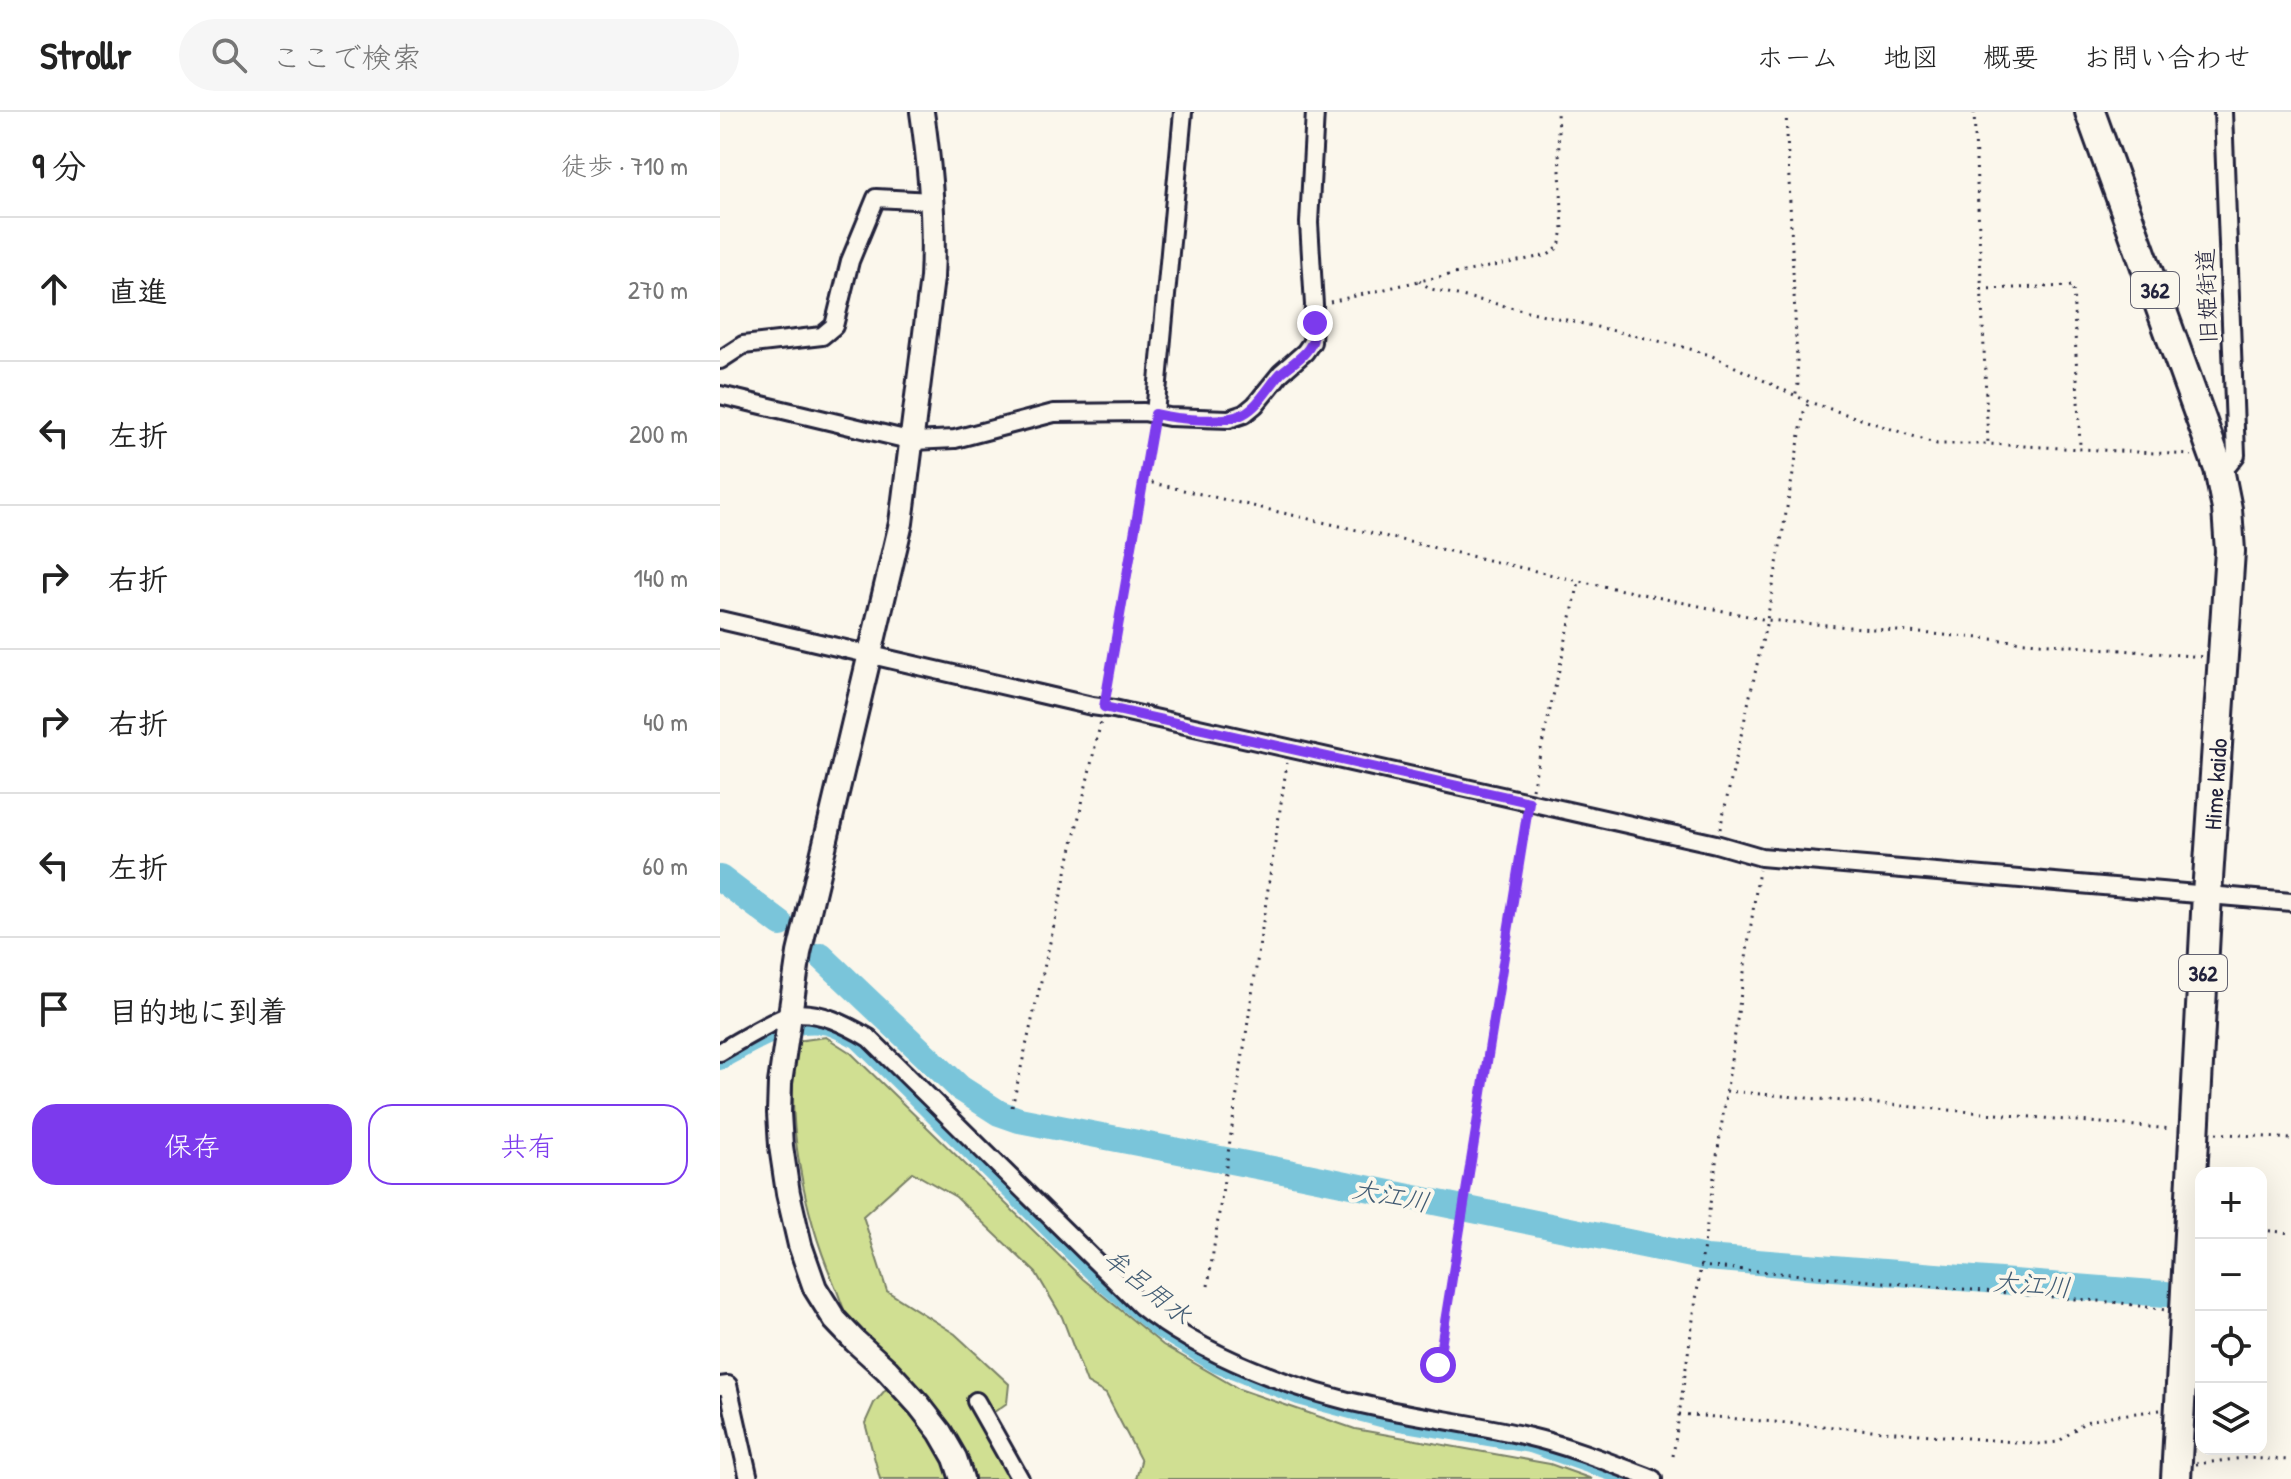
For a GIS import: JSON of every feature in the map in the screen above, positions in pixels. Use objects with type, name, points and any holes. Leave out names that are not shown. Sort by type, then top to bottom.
[{"type":"highway","name":"Hime kaido","points":[[2090,112],[2216,461],[2227,509],[2230,551],[2207,894],[2176,1472]]},
{"type":"street","points":[[922,112],[934,241],[913,441],[901,523],[799,953],[779,1113],[788,1193],[815,1288],[835,1320],[887,1370],[940,1432],[955,1458],[962,1479]]},
{"type":"street","points":[[1155,414],[1183,112]]},
{"type":"street","points":[[720,395],[913,441],[955,439],[1054,413],[1144,412],[1169,417],[1229,419],[1244,414],[1312,342],[1314,305],[1309,223],[1315,112]]},
{"type":"street","name":"旧姫街道","points":[[2216,461],[2229,464],[2236,455],[2223,112]]},
{"type":"street","points":[[720,360],[743,345],[822,336],[834,326],[850,261],[876,198],[932,201]]},
{"type":"street","points":[[720,620],[1716,844],[1761,857],[2291,902]]},
{"type":"street","points":[[720,1052],[789,1020],[820,1017],[846,1024],[869,1038],[1141,1306],[1194,1342],[1307,1389],[1373,1407],[1528,1436],[1653,1479]]},
{"type":"street","points":[[720,1386],[728,1385],[749,1479]]},
{"type":"street","points":[[976,1401],[1020,1479]]},
{"type":"path","points":[[1314,305],[1548,255],[1559,247],[1563,230],[1557,112]]},
{"type":"path","points":[[1786,112],[1798,384],[1795,397]]},
{"type":"path","points":[[1974,112],[1988,444]]},
{"type":"path","points":[[1419,281],[1431,289],[1710,355],[1795,397],[1937,444],[2081,448],[2203,456],[2216,461]]},
{"type":"path","points":[[1981,289],[2073,286],[2081,448]]},
{"type":"path","points":[[1716,844],[1767,620],[1804,412],[1809,402]]},
{"type":"path","points":[[1012,1107],[1104,707],[1155,414]]},
{"type":"path","points":[[1144,481],[1579,581],[1767,620],[2224,659]]},
{"type":"path","points":[[1438,1365],[1529,802],[1579,581]]},
{"type":"path","points":[[1208,1286],[1289,748]]},
{"type":"path","points":[[1673,1456],[1761,857]]},
{"type":"path","points":[[1726,1091],[2291,1139]]},
{"type":"path","points":[[2267,1231],[2291,1233]]},
{"type":"path","points":[[1700,1266],[2121,1303],[2185,1313]]},
{"type":"path","points":[[1679,1414],[2039,1444],[2058,1442],[2085,1422],[2124,1414],[2179,1411]]},
{"type":"path","points":[[2176,1472],[2191,1465],[2244,1458],[2291,1460]]},
{"type":"green space","points":[[826,1037],[851,1053],[1083,1279],[1163,1345],[1239,1389],[1355,1429],[1550,1464],[1592,1479],[1136,1479],[1141,1461],[1106,1394],[1087,1383],[1062,1317],[1036,1273],[956,1197],[912,1172],[863,1216],[887,1291],[955,1334],[1009,1384],[1007,1403],[980,1422],[995,1454],[1013,1479],[880,1479],[865,1423],[874,1403],[899,1374],[859,1334],[845,1312],[814,1229],[795,1134],[793,1102],[797,1041]]},
{"type":"waterway","name":"大江川","points":[[720,878],[781,924]]},
{"type":"waterway","name":"大江川","points":[[821,956],[960,1088],[999,1113],[1019,1120],[1706,1258],[2166,1294]]},
{"type":"waterway","name":"牟呂用水","points":[[720,1063],[785,1031],[813,1027],[838,1032],[856,1041],[1101,1283],[1157,1330],[1216,1366],[1298,1398],[1388,1422],[1530,1446],[1625,1479]]},
{"type":"route","points":[[1315,323],[1312,342],[1305,352],[1244,414],[1229,419],[1155,414],[1104,707],[1529,802],[1438,1365]]}]
